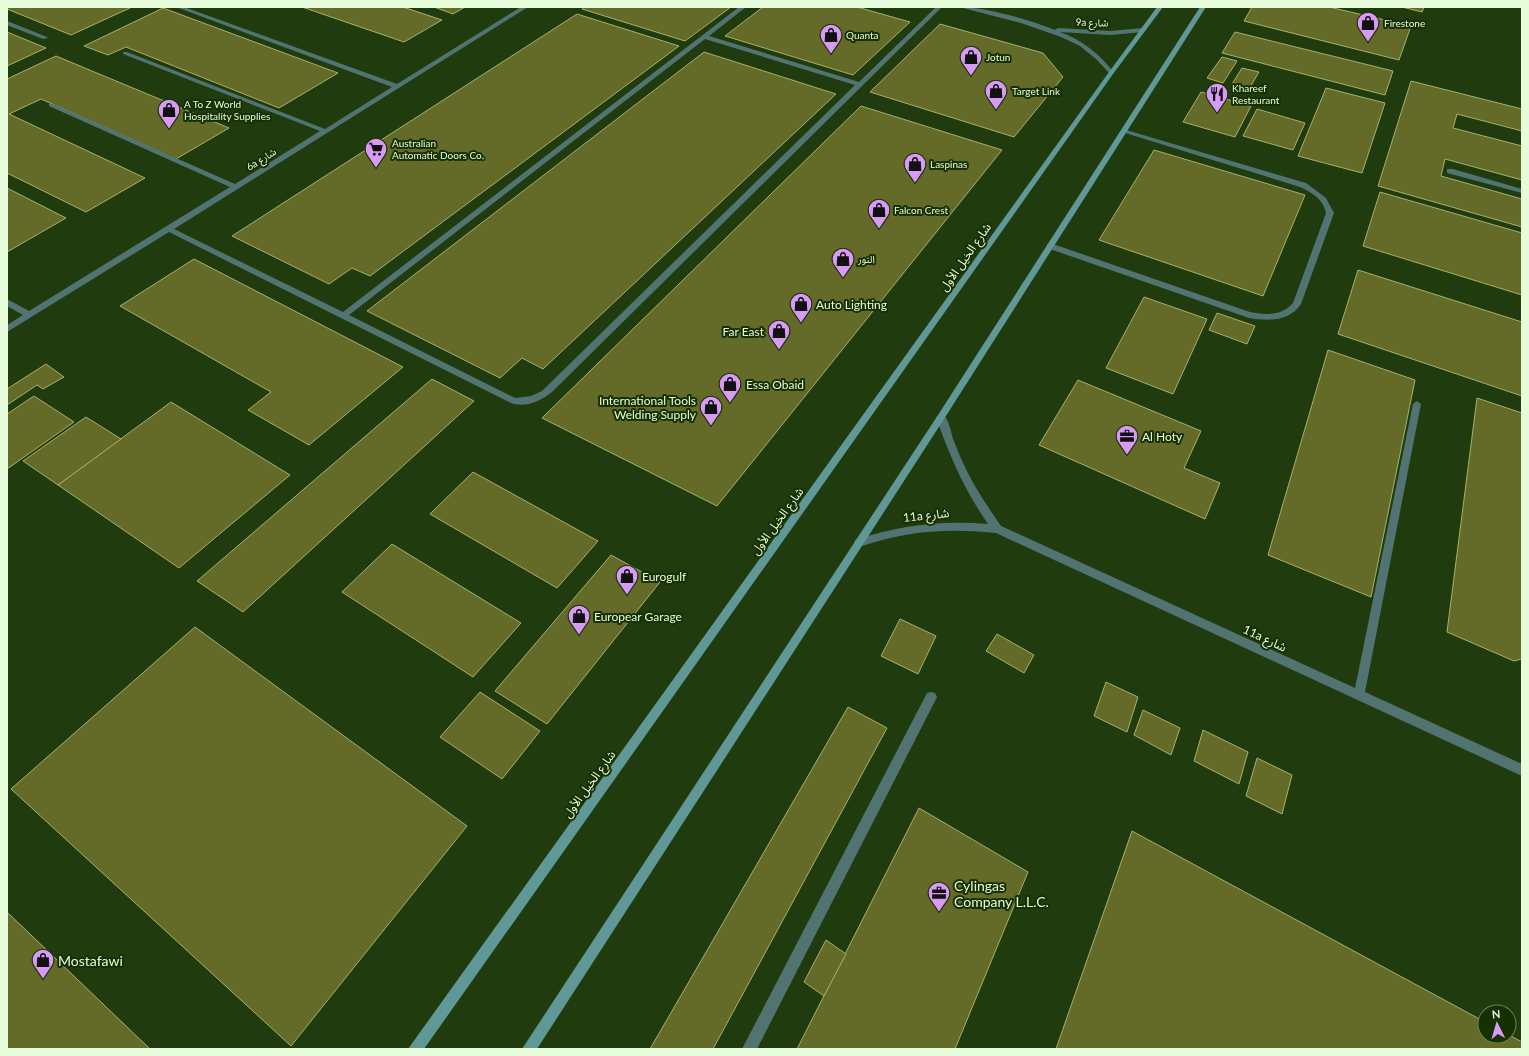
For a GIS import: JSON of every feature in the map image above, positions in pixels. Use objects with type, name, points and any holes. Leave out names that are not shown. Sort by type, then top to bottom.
[{"type":"main road","name":"شارع الخيل الأول","points":[[415,1049],[1111,73],[1160,7]]},
{"type":"main road","points":[[529,1049],[941,417],[1203,7]]},
{"type":"lane","points":[[178,7],[397,86]]},
{"type":"lane","name":"6a شارع","points":[[7,329],[525,7]]},
{"type":"lane","points":[[343,316],[743,7]]},
{"type":"lane","points":[[169,229],[514,401],[524,402],[538,398],[555,384],[939,7]]},
{"type":"lane","name":"9a شارع","points":[[962,7],[1056,32],[1084,46],[1100,59],[1111,73]]},
{"type":"lane","points":[[7,23],[44,38]]},
{"type":"lane","name":"9a شارع","points":[[1040,27],[1093,32],[1143,30]]},
{"type":"lane","points":[[704,37],[861,85]]},
{"type":"lane","points":[[125,53],[325,131]]},
{"type":"lane","points":[[51,105],[236,187]]},
{"type":"lane","points":[[1050,246],[1249,315],[1275,318],[1285,315],[1293,310],[1298,304],[1330,213],[1329,207],[1320,195],[1292,182],[1124,131]]},
{"type":"lane","points":[[1450,171],[1522,192]]},
{"type":"lane","points":[[7,302],[29,315]]},
{"type":"lane","points":[[1359,695],[1417,404]]},
{"type":"lane","name":"11a شارع","points":[[941,417],[949,444],[961,472],[976,500],[997,529]]},
{"type":"lane","name":"11a شارع","points":[[859,543],[891,532],[925,526],[961,525],[997,529],[1522,770]]},
{"type":"lane","points":[[749,1049],[931,697]]},
{"type":"building","points":[[7,7],[132,7],[71,35],[7,9]]},
{"type":"building","points":[[302,7],[403,7],[442,20],[404,42]]},
{"type":"building","points":[[434,7],[465,7],[453,14]]},
{"type":"building","points":[[584,7],[731,7],[685,41],[582,9]]},
{"type":"building","name":"Quanta","points":[[763,7],[857,7],[910,22],[853,75],[725,36]]},
{"type":"building","name":"Firestone","points":[[1252,7],[1329,7],[1411,26],[1399,60],[1244,21]]},
{"type":"building","points":[[1402,7],[1424,7],[1422,12]]},
{"type":"building","points":[[163,8],[338,73],[279,108],[126,47],[108,55],[84,46]]},
{"type":"building","points":[[577,14],[679,46],[370,276],[352,268],[329,284],[232,236]]},
{"type":"building","points":[[940,24],[1043,53],[1063,77],[1014,137],[870,92]]},
{"type":"building","points":[[7,32],[46,48],[7,66]]},
{"type":"building","points":[[1235,32],[1393,71],[1385,95],[1222,53]]},
{"type":"building","points":[[704,52],[836,94],[543,369],[522,358],[500,378],[367,311]]},
{"type":"building","points":[[56,56],[229,128],[176,159],[41,99],[9,114],[145,178],[86,212],[7,173],[7,79]]},
{"type":"building","points":[[1222,57],[1237,61],[1223,83],[1207,78]]},
{"type":"building","points":[[1242,68],[1259,72],[1249,89],[1232,84]]},
{"type":"building","points":[[1411,81],[1522,109],[1522,131],[1457,114],[1453,128],[1522,146],[1522,180],[1445,159],[1441,176],[1522,199],[1522,227],[1378,186]]},
{"type":"building","points":[[1326,88],[1385,103],[1362,173],[1298,156]]},
{"type":"building","name":"Khareef Restaurant","points":[[1201,92],[1251,106],[1235,137],[1183,122]]},
{"type":"building","points":[[861,106],[1002,150],[717,506],[542,418]]},
{"type":"building","points":[[1257,109],[1305,123],[1293,150],[1243,136]]},
{"type":"building","points":[[1154,150],[1305,195],[1263,296],[1099,240]]},
{"type":"building","points":[[7,188],[66,218],[7,252]]},
{"type":"building","points":[[1380,192],[1522,233],[1522,295],[1363,246]]},
{"type":"building","points":[[194,259],[403,367],[309,445],[248,410],[271,392],[120,306]]},
{"type":"building","points":[[1358,270],[1522,322],[1522,396],[1338,334]]},
{"type":"building","points":[[1144,297],[1207,319],[1173,394],[1106,368]]},
{"type":"building","points":[[1217,313],[1255,326],[1247,344],[1209,330]]},
{"type":"building","points":[[1328,350],[1415,380],[1371,597],[1268,555]]},
{"type":"building","points":[[46,364],[64,377],[43,389],[37,385],[7,405],[7,389]]},
{"type":"building","points":[[432,379],[474,401],[243,612],[197,581]]},
{"type":"building","name":"Al Hoty","points":[[1078,380],[1201,431],[1184,468],[1220,483],[1205,519],[1039,445]]},
{"type":"building","points":[[34,396],[74,422],[7,469],[7,414]]},
{"type":"building","points":[[1477,398],[1522,413],[1522,659],[1514,661],[1447,632]]},
{"type":"building","points":[[171,402],[290,475],[179,568],[58,485]]},
{"type":"building","points":[[86,417],[121,439],[58,485],[23,461]]},
{"type":"building","points":[[473,472],[598,541],[557,588],[430,514]]},
{"type":"building","points":[[392,544],[521,623],[473,677],[342,592]]},
{"type":"building","name":"Europear Garage","points":[[611,555],[660,582],[547,724],[495,691]]},
{"type":"building","points":[[900,619],[936,636],[918,674],[881,656]]},
{"type":"building","points":[[195,627],[467,826],[291,1046],[11,789]]},
{"type":"building","points":[[997,634],[1034,655],[1024,673],[986,651]]},
{"type":"building","points":[[1106,682],[1138,697],[1127,732],[1094,716]]},
{"type":"building","points":[[480,692],[540,731],[502,779],[440,737]]},
{"type":"building","points":[[848,707],[887,728],[713,1049],[650,1049]]},
{"type":"building","points":[[1143,710],[1180,728],[1171,755],[1134,735]]},
{"type":"building","points":[[1203,730],[1248,752],[1239,784],[1194,761]]},
{"type":"building","points":[[1257,758],[1292,775],[1282,814],[1246,796]]},
{"type":"building","name":"Cylingas Company L.L.C.","points":[[919,808],[1028,872],[955,1049],[797,1049]]},
{"type":"building","points":[[1132,831],[1477,1018],[1477,1044],[1517,1044],[1517,1039],[1522,1042],[1522,1049],[1056,1049]]},
{"type":"building","name":"Mostafawi","points":[[7,912],[150,1049],[7,1049]]},
{"type":"building","points":[[826,940],[846,954],[824,996],[804,982]]},
{"type":"place","name":"Firestone","points":[[1368,42]]},
{"type":"place","name":"Quanta","points":[[831,54]]},
{"type":"place","name":"Jotun","points":[[971,76]]},
{"type":"place","name":"Target Link","points":[[996,110]]},
{"type":"place","name":"Khareef Restaurant","points":[[1217,114]]},
{"type":"place","name":"A To Z World Hospitality Supplies","points":[[169,130]]},
{"type":"place","name":"Australian Automatic Doors Co.","points":[[376,168]]},
{"type":"place","name":"Laspinas","points":[[915,184]]},
{"type":"place","name":"Falcon Crest","points":[[879,230]]},
{"type":"place","name":"النور","points":[[843,278]]},
{"type":"place","name":"Auto Lighting","points":[[801,324]]},
{"type":"place","name":"Far East","points":[[779,350]]},
{"type":"place","name":"Essa Obaid","points":[[730,404]]},
{"type":"place","name":"International Tools Welding Supply","points":[[711,426]]},
{"type":"place","name":"Al Hoty","points":[[1127,456]]},
{"type":"place","name":"Eurogulf","points":[[627,596]]},
{"type":"place","name":"Europear Garage","points":[[579,636]]},
{"type":"place","name":"Cylingas Company L.L.C.","points":[[939,912]]},
{"type":"place","name":"Mostafawi","points":[[43,980]]}]
